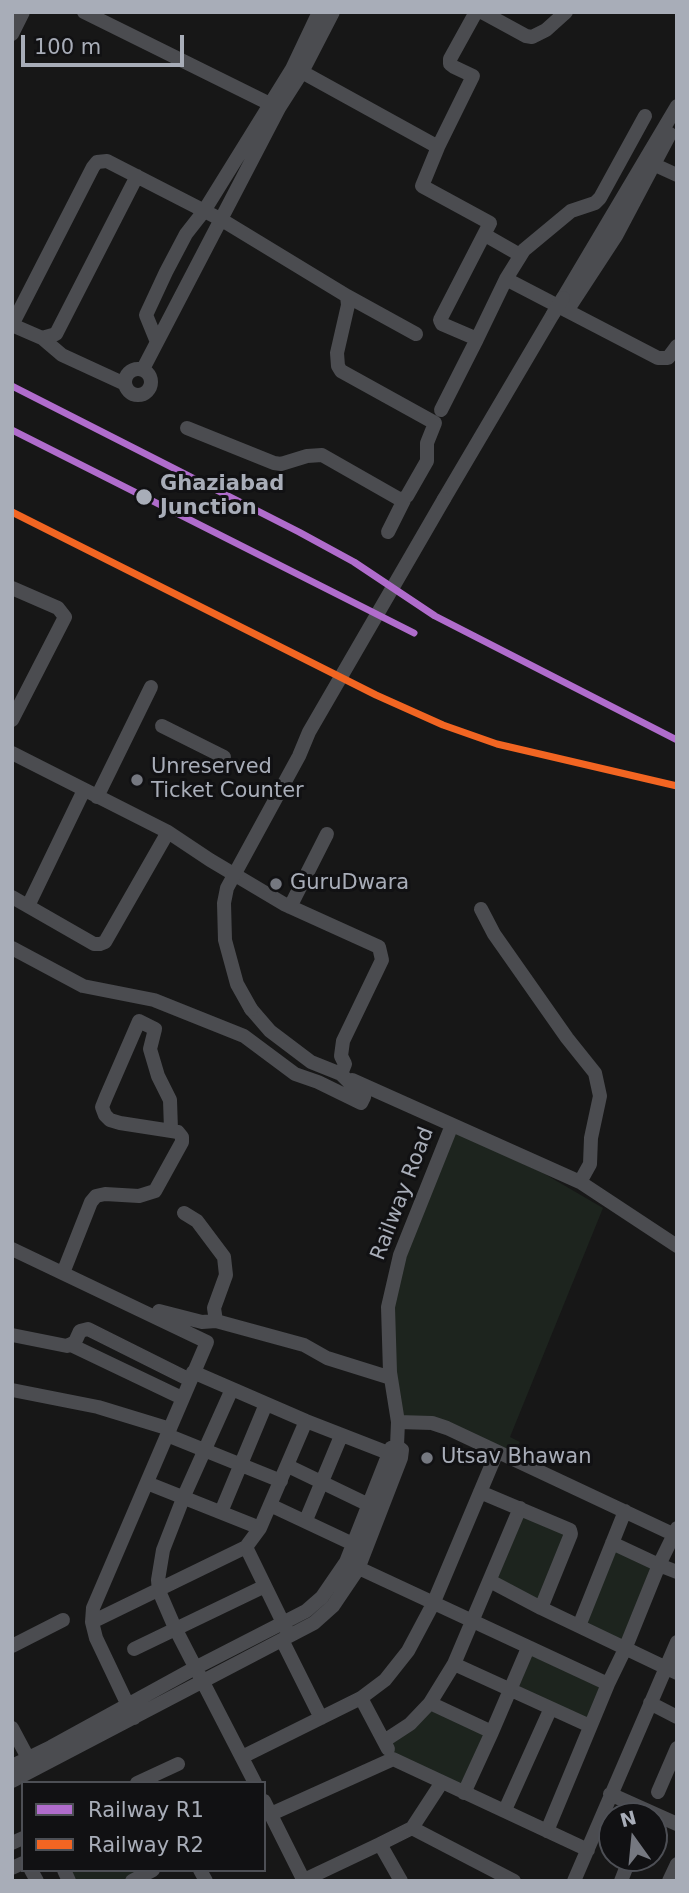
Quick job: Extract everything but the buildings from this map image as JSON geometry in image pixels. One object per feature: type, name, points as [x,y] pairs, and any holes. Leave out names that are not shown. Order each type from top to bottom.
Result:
[{"type":"street","points":[[12,34],[23,12]]},
{"type":"street","points":[[84,12],[275,106]]},
{"type":"street","points":[[143,369],[222,220],[319,12]]},
{"type":"street","points":[[157,342],[146,315],[186,234],[275,106],[302,72],[333,12]]},
{"type":"street","points":[[476,12],[450,59],[450,64],[454,67],[473,76],[422,186],[490,223],[440,320],[442,324],[477,339]]},
{"type":"street","points":[[482,12],[532,37],[546,30],[566,12]]},
{"type":"street","points":[[302,72],[438,147]]},
{"type":"street","points":[[12,948],[83,986],[154,1000],[244,1036],[295,1074],[361,1103],[364,1097],[336,1073],[311,1062],[270,1031],[251,1009],[237,984],[225,940],[223,912],[227,888],[323,708],[677,106]]},
{"type":"street","points":[[441,410],[520,255],[564,216],[600,198],[645,116]]},
{"type":"street","points":[[567,311],[616,236],[677,122]]},
{"type":"street","points":[[125,384],[125,377],[132,369],[143,369],[152,379],[146,398],[132,394],[125,384],[62,355],[42,338],[12,325],[97,162],[107,161],[222,220],[347,296],[416,334]]},
{"type":"street","points":[[655,164],[677,175]]},
{"type":"street","points":[[42,338],[55,334],[59,329],[137,176]]},
{"type":"street","points":[[485,235],[520,255]]},
{"type":"street","points":[[506,279],[677,368]]},
{"type":"street","points":[[347,296],[348,305],[337,353],[341,371],[435,423],[427,443],[427,461],[388,532]]},
{"type":"street","points":[[659,358],[668,358],[677,346]]},
{"type":"street","points":[[187,428],[274,463],[281,464],[307,456],[322,455],[398,500],[404,499]]},
{"type":"street","points":[[12,588],[58,608],[65,617],[12,720]]},
{"type":"street","points":[[28,906],[151,687]]},
{"type":"street","points":[[159,728],[218,758]]},
{"type":"street","points":[[12,753],[168,832],[290,907],[373,944],[382,952],[382,960],[343,1041],[341,1056],[345,1063],[336,1073]]},
{"type":"street","points":[[12,897],[94,944],[106,942],[168,832]]},
{"type":"street","points":[[290,907],[327,834]]},
{"type":"street","points":[[481,909],[494,934],[595,1073],[600,1096],[591,1138],[590,1164],[580,1182]]},
{"type":"street","points":[[63,1273],[91,1202],[96,1196],[139,1196],[155,1191],[182,1142],[178,1132],[110,1119],[102,1107],[139,1021],[155,1029],[150,1049],[158,1076],[170,1100],[171,1130]]},
{"type":"street","name":"Railway Road","points":[[336,1073],[580,1182],[677,1246]]},
{"type":"street","name":"Railway Road","points":[[397,1452],[398,1422],[391,1378],[388,1307],[400,1255],[452,1125]]},
{"type":"street","points":[[184,1213],[197,1221],[224,1256],[226,1275],[214,1308],[216,1321]]},
{"type":"street","points":[[12,1249],[206,1342],[93,1608],[92,1622],[96,1637],[131,1712]]},
{"type":"street","points":[[82,1282],[186,1320],[216,1321],[304,1345],[327,1358],[391,1378]]},
{"type":"street","points":[[71,1345],[80,1331],[88,1329],[192,1376],[232,1389],[341,1436],[397,1452]]},
{"type":"street","points":[[12,1335],[71,1345],[182,1398]]},
{"type":"street","points":[[232,1389],[184,1496],[159,1566],[159,1591],[175,1628],[254,1781]]},
{"type":"street","points":[[12,1390],[133,1416],[205,1451],[281,1481]]},
{"type":"street","points":[[221,1511],[266,1404]]},
{"type":"street","points":[[92,1622],[246,1547],[260,1528],[306,1422]]},
{"type":"street","points":[[398,1422],[432,1423],[447,1428],[676,1533],[659,1564],[547,1831]]},
{"type":"street","points":[[306,1520],[341,1436]]},
{"type":"street","points":[[352,1566],[354,1544],[369,1505],[397,1452]]},
{"type":"street","points":[[12,1781],[198,1674],[285,1633],[314,1623],[333,1606],[352,1566],[397,1452]]},
{"type":"street","points":[[242,1757],[361,1698],[385,1680],[408,1651],[433,1604],[496,1452]]},
{"type":"street","points":[[288,1466],[369,1505]]},
{"type":"street","points":[[147,1483],[260,1528]]},
{"type":"street","points":[[480,1492],[570,1530],[571,1534],[541,1608]]},
{"type":"street","points":[[270,1505],[354,1544]]},
{"type":"street","points":[[384,1741],[410,1724],[430,1703],[454,1664],[520,1508]]},
{"type":"street","points":[[579,1626],[625,1511]]},
{"type":"street","points":[[612,1544],[677,1572]]},
{"type":"street","points":[[246,1547],[321,1718]]},
{"type":"street","points":[[352,1566],[608,1684]]},
{"type":"street","points":[[490,1581],[671,1671]]},
{"type":"street","points":[[134,1649],[265,1586]]},
{"type":"street","points":[[12,1646],[62,1620]]},
{"type":"street","points":[[574,1881],[650,1703],[671,1671],[677,1642]]},
{"type":"street","points":[[464,1793],[528,1648]]},
{"type":"street","points":[[454,1664],[590,1726]]},
{"type":"street","points":[[361,1698],[394,1759],[588,1850]]},
{"type":"street","points":[[430,1703],[492,1732]]},
{"type":"street","points":[[650,1703],[677,1717]]},
{"type":"street","points":[[505,1810],[550,1710]]},
{"type":"street","points":[[12,1766],[131,1712]]},
{"type":"street","points":[[12,1728],[28,1758]]},
{"type":"street","points":[[658,1792],[677,1748]]},
{"type":"street","points":[[394,1759],[267,1808],[304,1880],[412,1828],[442,1782]]},
{"type":"street","points":[[141,1781],[178,1764]]},
{"type":"street","points":[[610,1794],[625,1802]]},
{"type":"street","points":[[412,1828],[502,1879]]},
{"type":"street","points":[[380,1844],[401,1881]]},
{"type":"street","points":[[668,1881],[677,1864]]},
{"type":"street","points":[[132,1881],[149,1872]]},
{"type":"shaded area","points":[[457,1133],[543,1173],[603,1208],[510,1437],[520,1442],[511,1457],[468,1435],[399,1420],[392,1304],[409,1248],[453,1135]]},
{"type":"shaded area","points":[[522,1514],[568,1533],[539,1603],[495,1579]]},
{"type":"shaded area","points":[[613,1547],[655,1568],[622,1642],[583,1624]]},
{"type":"shaded area","points":[[530,1655],[603,1686],[587,1721],[514,1690]]},
{"type":"shaded area","points":[[430,1706],[489,1734],[463,1789],[395,1756],[389,1745]]},
{"type":"shaded area","points":[[72,1872],[139,1872],[121,1881],[76,1881]]},
{"type":"rail line","name":"R1","points":[[12,386],[299,532],[354,562],[435,616],[677,740]]},
{"type":"rail line","name":"R1","points":[[12,430],[414,633]]},
{"type":"rail line","name":"R2","points":[[12,512],[376,695],[443,725],[497,744],[677,786]]},
{"type":"place","name":"Ghaziabad Junction","points":[[144,497]]},
{"type":"place","name":"Unreserved Ticket Counter","points":[[137,780]]},
{"type":"place","name":"GuruDwara","points":[[276,884]]},
{"type":"place","name":"Utsav Bhawan","points":[[427,1458]]}]
